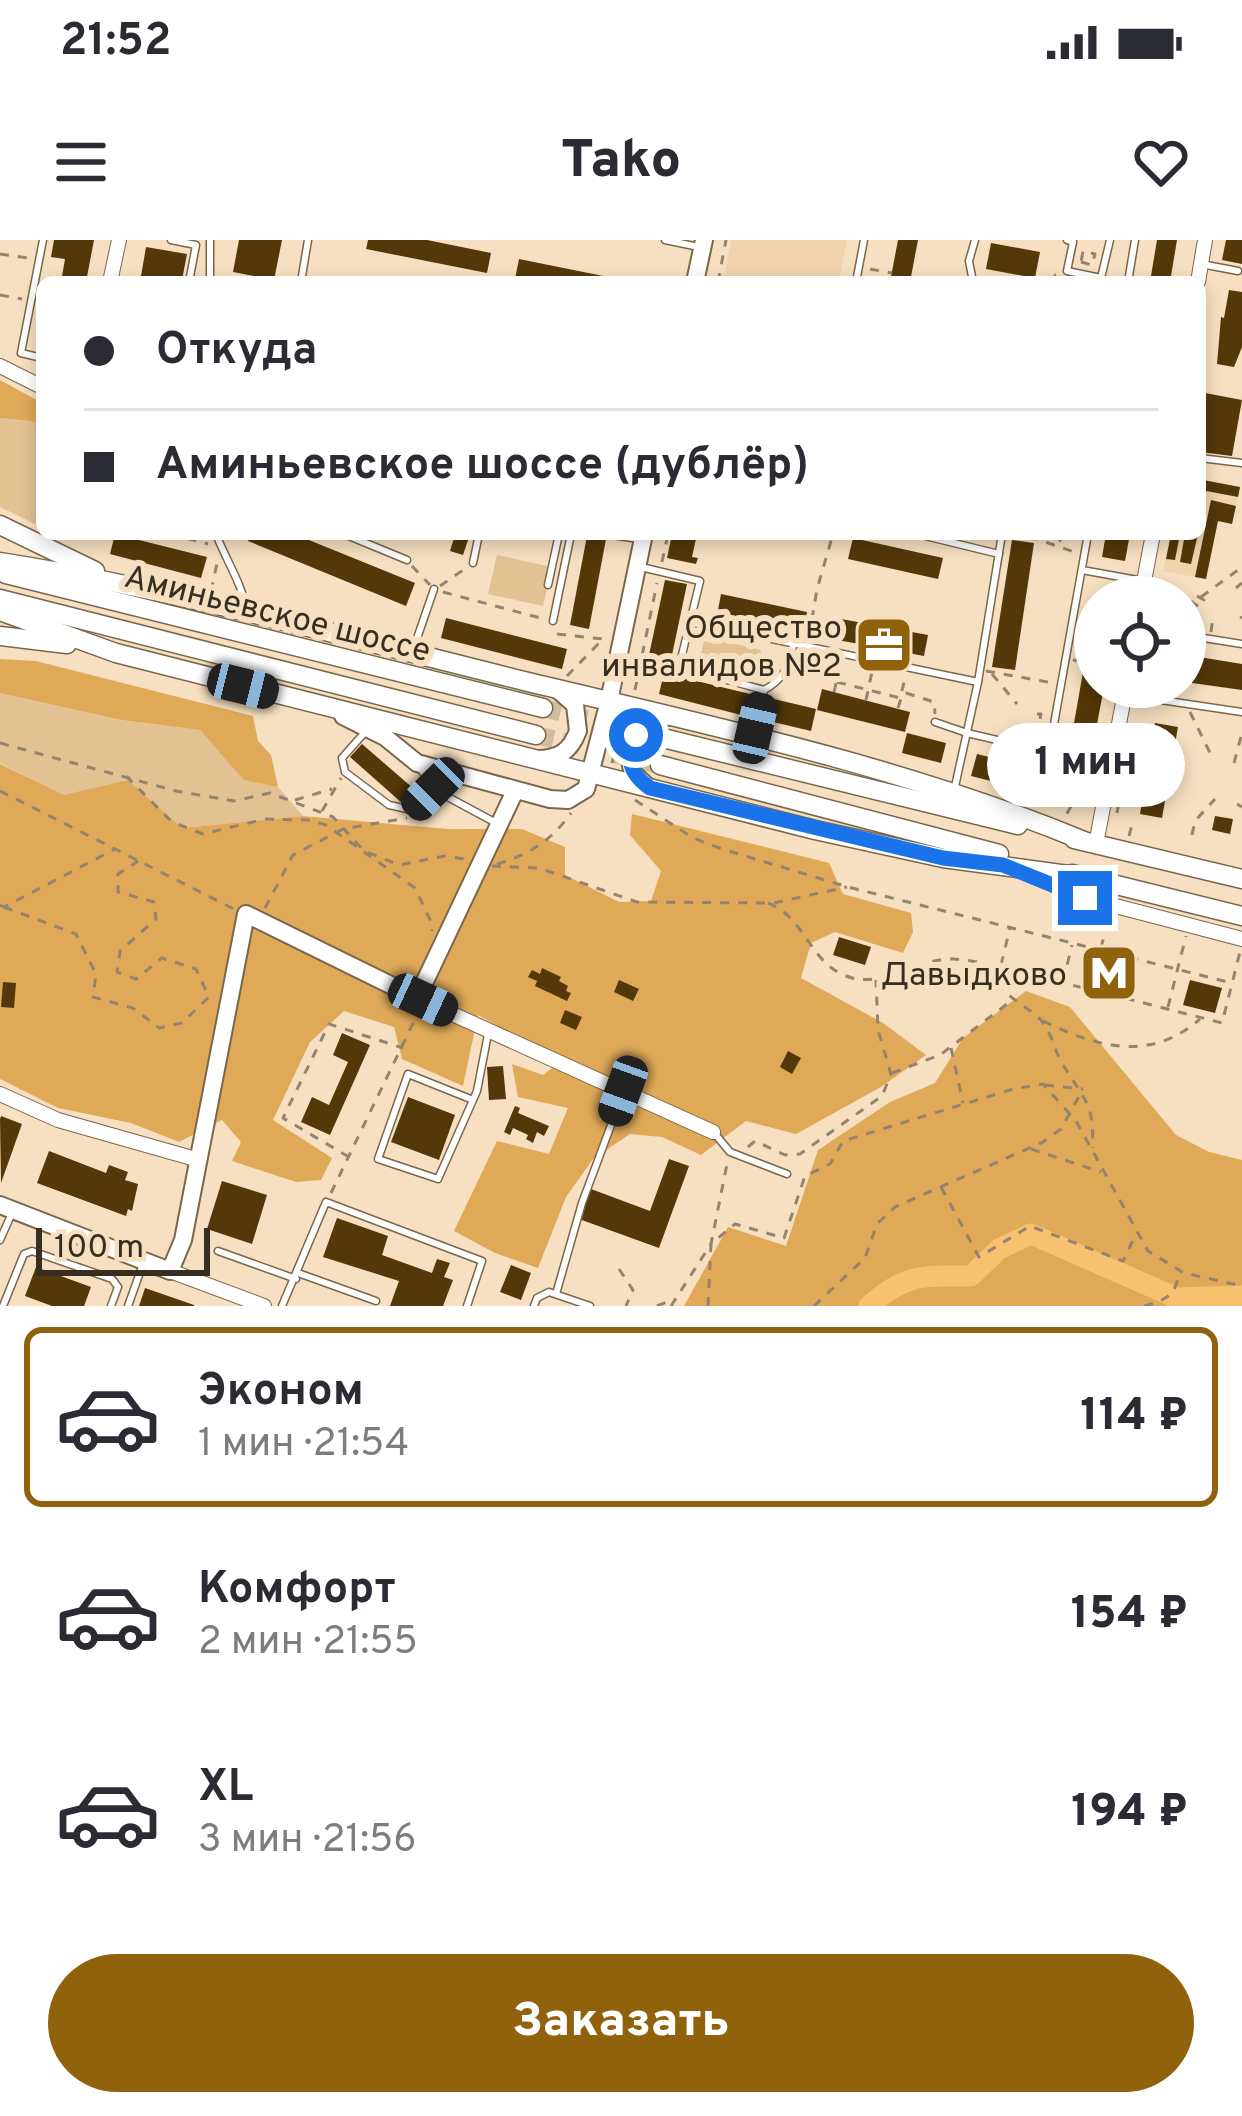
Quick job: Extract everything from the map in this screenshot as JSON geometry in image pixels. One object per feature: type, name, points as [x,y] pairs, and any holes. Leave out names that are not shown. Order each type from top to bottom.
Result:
[{"type":"main road","points":[[0,525],[115,580]]},
{"type":"main road","points":[[0,562],[115,580],[559,684],[954,791],[1090,843]]},
{"type":"main road","name":"Аминьевское шоссе","points":[[0,572],[543,708]]},
{"type":"main road","name":"Аминьевское шоссе","points":[[0,599],[536,734]]},
{"type":"main road","points":[[0,611],[116,653],[650,788],[926,854],[1083,877]]},
{"type":"main road","points":[[0,636],[116,653]]},
{"type":"main road","points":[[667,739],[1242,879]]},
{"type":"main road","points":[[660,765],[1242,916]]},
{"type":"street","points":[[111,276],[119,240]]},
{"type":"street","points":[[1199,276],[1205,240]]},
{"type":"street","points":[[696,276],[703,244]]},
{"type":"street","points":[[0,366],[36,384]]},
{"type":"street","points":[[316,704],[368,728],[417,763],[514,791],[568,800],[586,788],[591,773],[643,540]]},
{"type":"street","points":[[1145,576],[1152,540]]},
{"type":"street","points":[[536,759],[563,753],[578,731],[575,705],[559,684]]},
{"type":"street","points":[[1090,843],[1121,708]]},
{"type":"street","points":[[650,788],[633,773],[630,747],[645,725],[670,716]]},
{"type":"street","points":[[420,999],[486,864],[514,791]]},
{"type":"street","points":[[1003,865],[1085,898],[1242,939]]},
{"type":"street","points":[[170,1270],[183,1240],[252,917],[713,1132]]},
{"type":"street","points":[[0,1094],[58,1120],[199,1160]]},
{"type":"street","points":[[7,1208],[264,1306]]},
{"type":"lane","points":[[36,357],[21,353],[44,240]]},
{"type":"lane","points":[[171,240],[209,244],[210,276]]},
{"type":"lane","points":[[302,276],[308,240]]},
{"type":"lane","points":[[665,240],[703,244]]},
{"type":"lane","points":[[857,276],[864,240]]},
{"type":"lane","points":[[972,276],[969,261],[975,240]]},
{"type":"lane","points":[[1071,240],[1067,271],[1091,276]]},
{"type":"lane","points":[[1101,276],[1110,240]]},
{"type":"lane","points":[[1129,276],[1135,240]]},
{"type":"lane","points":[[190,276],[196,245]]},
{"type":"lane","points":[[1201,264],[1238,271]]},
{"type":"lane","points":[[1206,459],[1242,463]]},
{"type":"lane","points":[[218,540],[242,585],[247,613]]},
{"type":"lane","points":[[359,540],[407,560]]},
{"type":"lane","points":[[473,563],[478,540]]},
{"type":"lane","points":[[548,585],[558,540]]},
{"type":"lane","points":[[553,621],[570,540]]},
{"type":"lane","points":[[941,540],[998,554]]},
{"type":"lane","points":[[954,791],[978,682],[986,671],[1001,540]]},
{"type":"lane","points":[[935,722],[967,734],[1049,749],[1087,540]]},
{"type":"lane","points":[[638,566],[700,581],[680,667],[764,691],[776,684],[790,662],[793,645]]},
{"type":"lane","points":[[1082,570],[1101,576]]},
{"type":"lane","points":[[412,653],[434,590]]},
{"type":"lane","points":[[690,622],[978,682]]},
{"type":"lane","points":[[1206,638],[1242,644]]},
{"type":"lane","points":[[753,738],[764,691]]},
{"type":"lane","points":[[1206,707],[1242,712]]},
{"type":"lane","points":[[368,728],[342,758],[345,772],[389,805],[412,810],[433,789]]},
{"type":"lane","points":[[417,763],[433,789],[500,825]]},
{"type":"lane","points":[[473,1100],[408,1074],[378,1159],[438,1179],[473,1100],[488,1030]]},
{"type":"lane","points":[[556,1294],[623,1091]]},
{"type":"lane","points":[[713,1132],[733,1154],[787,1174]]},
{"type":"lane","points":[[282,1306],[326,1202],[482,1261],[467,1306]]},
{"type":"lane","points":[[0,1240],[7,1208]]},
{"type":"lane","points":[[4,1302],[24,1254],[32,1250],[112,1279],[118,1287],[133,1292]]},
{"type":"lane","points":[[218,1251],[376,1301]]},
{"type":"lane","points":[[128,1306],[145,1259]]},
{"type":"lane","points":[[0,1284],[4,1302]]},
{"type":"lane","points":[[112,1306],[118,1287]]},
{"type":"lane","points":[[534,1306],[537,1298],[549,1292],[590,1306]]},
{"type":"path","points":[[719,276],[726,240]]},
{"type":"path","points":[[0,254],[39,260]]},
{"type":"path","points":[[870,269],[892,273]]},
{"type":"path","points":[[0,295],[31,301]]},
{"type":"path","points":[[192,540],[221,548],[209,596]]},
{"type":"path","points":[[635,699],[634,685],[667,540]]},
{"type":"path","points":[[807,648],[831,540]]},
{"type":"path","points":[[1039,540],[1076,553]]},
{"type":"path","points":[[1060,540],[1066,550]]},
{"type":"path","points":[[407,560],[434,590],[553,621],[557,634],[603,639],[559,684]]},
{"type":"path","points":[[434,590],[473,563]]},
{"type":"path","points":[[1206,596],[1242,567]]},
{"type":"path","points":[[1236,588],[1242,583]]},
{"type":"path","points":[[1206,601],[1215,604]]},
{"type":"path","points":[[1210,639],[1213,616]]},
{"type":"path","points":[[1066,659],[1074,660]]},
{"type":"path","points":[[866,700],[874,661]]},
{"type":"path","points":[[835,692],[839,670]]},
{"type":"path","points":[[986,671],[1045,684]]},
{"type":"path","points":[[986,671],[1017,704]]},
{"type":"path","points":[[837,682],[900,698],[904,685]]},
{"type":"path","points":[[898,709],[903,693],[931,700],[935,722]]},
{"type":"path","points":[[1188,708],[1213,759]]},
{"type":"path","points":[[1037,714],[1041,714],[1034,737],[1072,773],[1089,776],[1066,815]]},
{"type":"path","points":[[1234,764],[1242,734]]},
{"type":"path","points":[[0,742],[176,791],[234,801],[270,794],[293,801],[333,817],[364,851],[399,865],[446,856],[539,868],[637,902],[768,903],[848,887]]},
{"type":"path","points":[[321,813],[345,772]]},
{"type":"path","points":[[125,775],[172,822],[203,834],[265,819],[308,820],[337,832],[415,888],[432,924],[430,945]]},
{"type":"path","points":[[293,801],[332,788]]},
{"type":"path","points":[[0,791],[252,917],[293,855],[343,829],[406,819],[412,810]]},
{"type":"path","points":[[1061,793],[1078,798]]},
{"type":"path","points":[[630,797],[693,838],[848,887],[1232,983]]},
{"type":"path","points":[[1192,835],[1195,821],[1215,799]]},
{"type":"path","points":[[486,864],[528,854],[571,813]]},
{"type":"path","points":[[1129,836],[1133,821]]},
{"type":"path","points":[[2,906],[115,849]]},
{"type":"path","points":[[2,906],[76,934],[96,974],[92,998],[133,1008],[159,1028],[182,1024],[209,997],[196,969],[162,958],[136,979],[117,972],[120,951],[156,919],[154,902],[118,892],[118,874],[138,860]]},
{"type":"path","points":[[768,903],[794,919],[822,963],[849,978],[876,980],[951,959],[1222,1023],[1240,950]]},
{"type":"path","points":[[1101,950],[1109,917]]},
{"type":"path","points":[[1000,967],[1010,927]]},
{"type":"path","points":[[1167,1009],[1186,936]]},
{"type":"path","points":[[1063,983],[1073,943]]},
{"type":"path","points":[[1023,974],[1002,988],[1012,1000],[1084,1040],[1127,1049],[1183,1034],[1202,1018]]},
{"type":"path","points":[[707,1306],[711,1244],[733,1154],[755,1141],[785,1155],[800,1154],[882,1096],[891,1074],[878,1030],[876,980]]},
{"type":"path","points":[[1220,995],[1228,998]]},
{"type":"path","points":[[326,1202],[403,1048],[420,999]]},
{"type":"path","points":[[891,1074],[940,1055],[1012,1000]]},
{"type":"path","points":[[1217,1007],[1226,1009]]},
{"type":"path","points":[[1041,1020],[1091,1107],[1092,1150]]},
{"type":"path","points":[[349,1156],[283,1118],[329,1024],[403,1048]]},
{"type":"path","points":[[951,1046],[963,1104]]},
{"type":"path","points":[[671,1306],[711,1244],[734,1224],[784,1238],[805,1176],[830,1164],[843,1141],[1043,1084],[1083,1089]]},
{"type":"path","points":[[1043,1084],[1071,1114],[1148,1251],[1178,1270],[1242,1286]]},
{"type":"path","points":[[816,1305],[865,1258],[877,1223],[895,1207],[1061,1130],[1083,1089]]},
{"type":"path","points":[[1029,1148],[1106,1173]]},
{"type":"path","points":[[941,1187],[980,1257],[1030,1226],[1124,1261],[1138,1230]]},
{"type":"path","points":[[619,1269],[633,1290],[628,1306]]},
{"type":"path","points":[[1144,1306],[1166,1300],[1178,1284],[1178,1270]]},
{"type":"path","points":[[657,1306],[676,1299]]},
{"type":"shaded area","points":[[731,240],[847,240],[840,276],[724,276]]},
{"type":"shaded area","points":[[0,380],[36,400],[36,423],[0,418]]},
{"type":"shaded area","points":[[0,418],[31,421],[36,423],[36,525],[0,507]]},
{"type":"shaded area","points":[[1206,480],[1240,487],[1232,524],[1217,521],[1206,579],[1163,571],[1170,540],[1206,540]]},
{"type":"shaded area","points":[[497,555],[552,567],[543,606],[488,594]]},
{"type":"shaded area","points":[[712,638],[761,650],[755,676],[699,662],[704,641],[710,643]]},
{"type":"shaded area","points":[[0,659],[36,661],[253,716],[258,741],[271,755],[278,787],[244,780],[200,730],[121,720],[0,693]]},
{"type":"shaded area","points":[[0,693],[120,720],[200,730],[244,779],[278,787],[303,816],[182,828],[128,780],[64,796],[0,763]]},
{"type":"shaded area","points":[[0,764],[64,795],[128,780],[182,828],[303,816],[448,829],[522,829],[565,847],[565,875],[619,902],[651,901],[661,871],[630,835],[632,814],[829,863],[843,894],[911,913],[913,932],[903,953],[835,932],[811,943],[801,978],[883,1023],[926,1055],[881,1087],[796,1134],[746,1121],[701,1155],[662,1137],[630,1134],[593,1159],[566,1197],[538,1268],[495,1253],[454,1231],[497,1141],[549,1154],[568,1108],[518,1097],[512,1064],[543,1075],[562,1061],[478,1015],[463,1086],[402,1059],[394,1027],[344,1011],[310,1042],[273,1120],[332,1158],[321,1180],[296,1182],[232,1161],[241,1142],[222,1120],[179,1142],[131,1123],[58,1108],[0,1079]]},
{"type":"shaded area","points":[[1026,991],[1070,1007],[1176,1135],[1209,1152],[1242,1160],[1242,1306],[684,1306],[728,1227],[786,1246],[818,1150],[890,1102],[935,1083],[963,1038]]},
{"type":"building","points":[[54,240],[94,240],[87,276],[62,276],[65,259],[51,257]]},
{"type":"building","points":[[239,240],[282,240],[275,276],[233,272]]},
{"type":"building","points":[[368,240],[427,240],[491,253],[487,273],[366,249]]},
{"type":"building","points":[[898,240],[918,240],[911,276],[891,276]]},
{"type":"building","points":[[1157,240],[1177,240],[1171,276],[1151,276]]},
{"type":"building","points":[[1226,240],[1242,240],[1242,264],[1222,260]]},
{"type":"building","points":[[991,243],[1040,252],[1035,276],[986,269]]},
{"type":"building","points":[[146,247],[187,254],[183,276],[141,276]]},
{"type":"building","points":[[519,259],[603,276],[516,276]]},
{"type":"building","points":[[1229,290],[1242,292],[1242,347],[1234,367],[1217,364]]},
{"type":"building","points":[[1206,393],[1242,400],[1232,456],[1206,453]]},
{"type":"building","points":[[1206,481],[1240,487],[1238,497],[1206,491]]},
{"type":"building","points":[[1211,500],[1236,506],[1232,524],[1218,521],[1206,579],[1195,576]]},
{"type":"building","points":[[114,540],[139,540],[207,557],[201,578],[110,554]]},
{"type":"building","points":[[309,540],[415,583],[406,606],[248,541]]},
{"type":"building","points":[[453,540],[468,540],[463,555],[450,551]]},
{"type":"building","points":[[586,540],[606,540],[589,629],[570,625]]},
{"type":"building","points":[[671,540],[696,540],[692,557],[698,558],[696,564],[667,558]]},
{"type":"building","points":[[853,540],[943,558],[938,579],[848,559]]},
{"type":"building","points":[[1012,540],[1034,543],[1015,670],[992,667]]},
{"type":"building","points":[[1105,540],[1129,540],[1125,561],[1102,557]]},
{"type":"building","points":[[1170,540],[1179,540],[1175,560],[1166,559]]},
{"type":"building","points":[[1184,540],[1197,540],[1191,564],[1180,562]]},
{"type":"building","points":[[665,580],[687,584],[668,674],[750,694],[745,716],[659,694],[664,673],[646,669]]},
{"type":"building","points":[[721,594],[807,612],[803,633],[717,615]]},
{"type":"building","points":[[446,618],[567,649],[562,669],[441,638]]},
{"type":"building","points":[[836,618],[928,635],[924,656],[832,639]]},
{"type":"building","points":[[1206,658],[1242,664],[1242,690],[1206,685]]},
{"type":"building","points":[[822,689],[910,712],[905,732],[817,710]]},
{"type":"building","points":[[774,699],[816,709],[811,731],[769,721]]},
{"type":"building","points":[[1077,708],[1100,708],[1089,767],[1067,763]]},
{"type":"building","points":[[1155,723],[1178,727],[1162,818],[1140,814]]},
{"type":"building","points":[[907,733],[946,743],[941,763],[902,753]]},
{"type":"building","points":[[362,744],[414,789],[402,803],[350,757]]},
{"type":"building","points":[[977,754],[1065,776],[1059,798],[971,776]]},
{"type":"building","points":[[1215,816],[1233,819],[1230,834],[1212,830]]},
{"type":"building","points":[[839,937],[871,947],[865,965],[833,955]]},
{"type":"building","points":[[542,968],[568,986],[567,1001],[535,986],[537,981],[528,977],[532,970],[540,974]]},
{"type":"building","points":[[619,980],[639,989],[633,1001],[614,992]]},
{"type":"building","points":[[1190,980],[1222,988],[1215,1013],[1183,1005]]},
{"type":"building","points":[[3,982],[16,983],[14,1008],[1,1007]]},
{"type":"building","points":[[565,1010],[582,1017],[576,1030],[560,1023]]},
{"type":"building","points":[[342,1033],[370,1045],[330,1135],[301,1122],[312,1097],[329,1105],[348,1062],[333,1055]]},
{"type":"building","points":[[788,1051],[801,1058],[792,1074],[780,1067]]},
{"type":"building","points":[[503,1066],[506,1099],[489,1100],[487,1067]]},
{"type":"building","points":[[408,1097],[455,1115],[439,1160],[391,1142]]},
{"type":"building","points":[[515,1106],[520,1108],[518,1113],[549,1126],[544,1136],[537,1132],[533,1143],[513,1128],[510,1135],[504,1132]]},
{"type":"building","points":[[0,1119],[22,1124],[1,1183]]},
{"type":"building","points":[[49,1151],[106,1173],[109,1165],[128,1172],[125,1180],[138,1184],[132,1211],[128,1209],[126,1216],[37,1183]]},
{"type":"building","points":[[669,1159],[689,1166],[659,1248],[579,1219],[591,1189],[650,1211]]},
{"type":"building","points":[[222,1181],[267,1195],[252,1244],[207,1229]]},
{"type":"building","points":[[337,1218],[388,1236],[382,1255],[432,1273],[437,1259],[450,1263],[444,1277],[453,1280],[443,1306],[390,1306],[399,1281],[323,1257]]},
{"type":"building","points":[[511,1265],[531,1273],[521,1300],[500,1292]]},
{"type":"building","points":[[36,1267],[91,1287],[84,1306],[52,1306],[25,1296]]},
{"type":"building","points":[[145,1288],[194,1305],[194,1306],[139,1306]]},
{"type":"waterway","points":[[869,1306],[905,1282],[971,1276],[999,1249],[1031,1234],[1177,1298],[1242,1296]]},
{"type":"tunnel","points":[[543,708],[667,739]]},
{"type":"tunnel","points":[[536,735],[660,765]]},
{"type":"place","name":"Общество инвалидов №2","points":[[884,645]]},
{"type":"place","name":"Давыдково","points":[[1109,973]]},
{"type":"route","points":[[636,735],[629,754],[631,767],[650,788],[943,858],[1003,865],[1085,898]]}]
